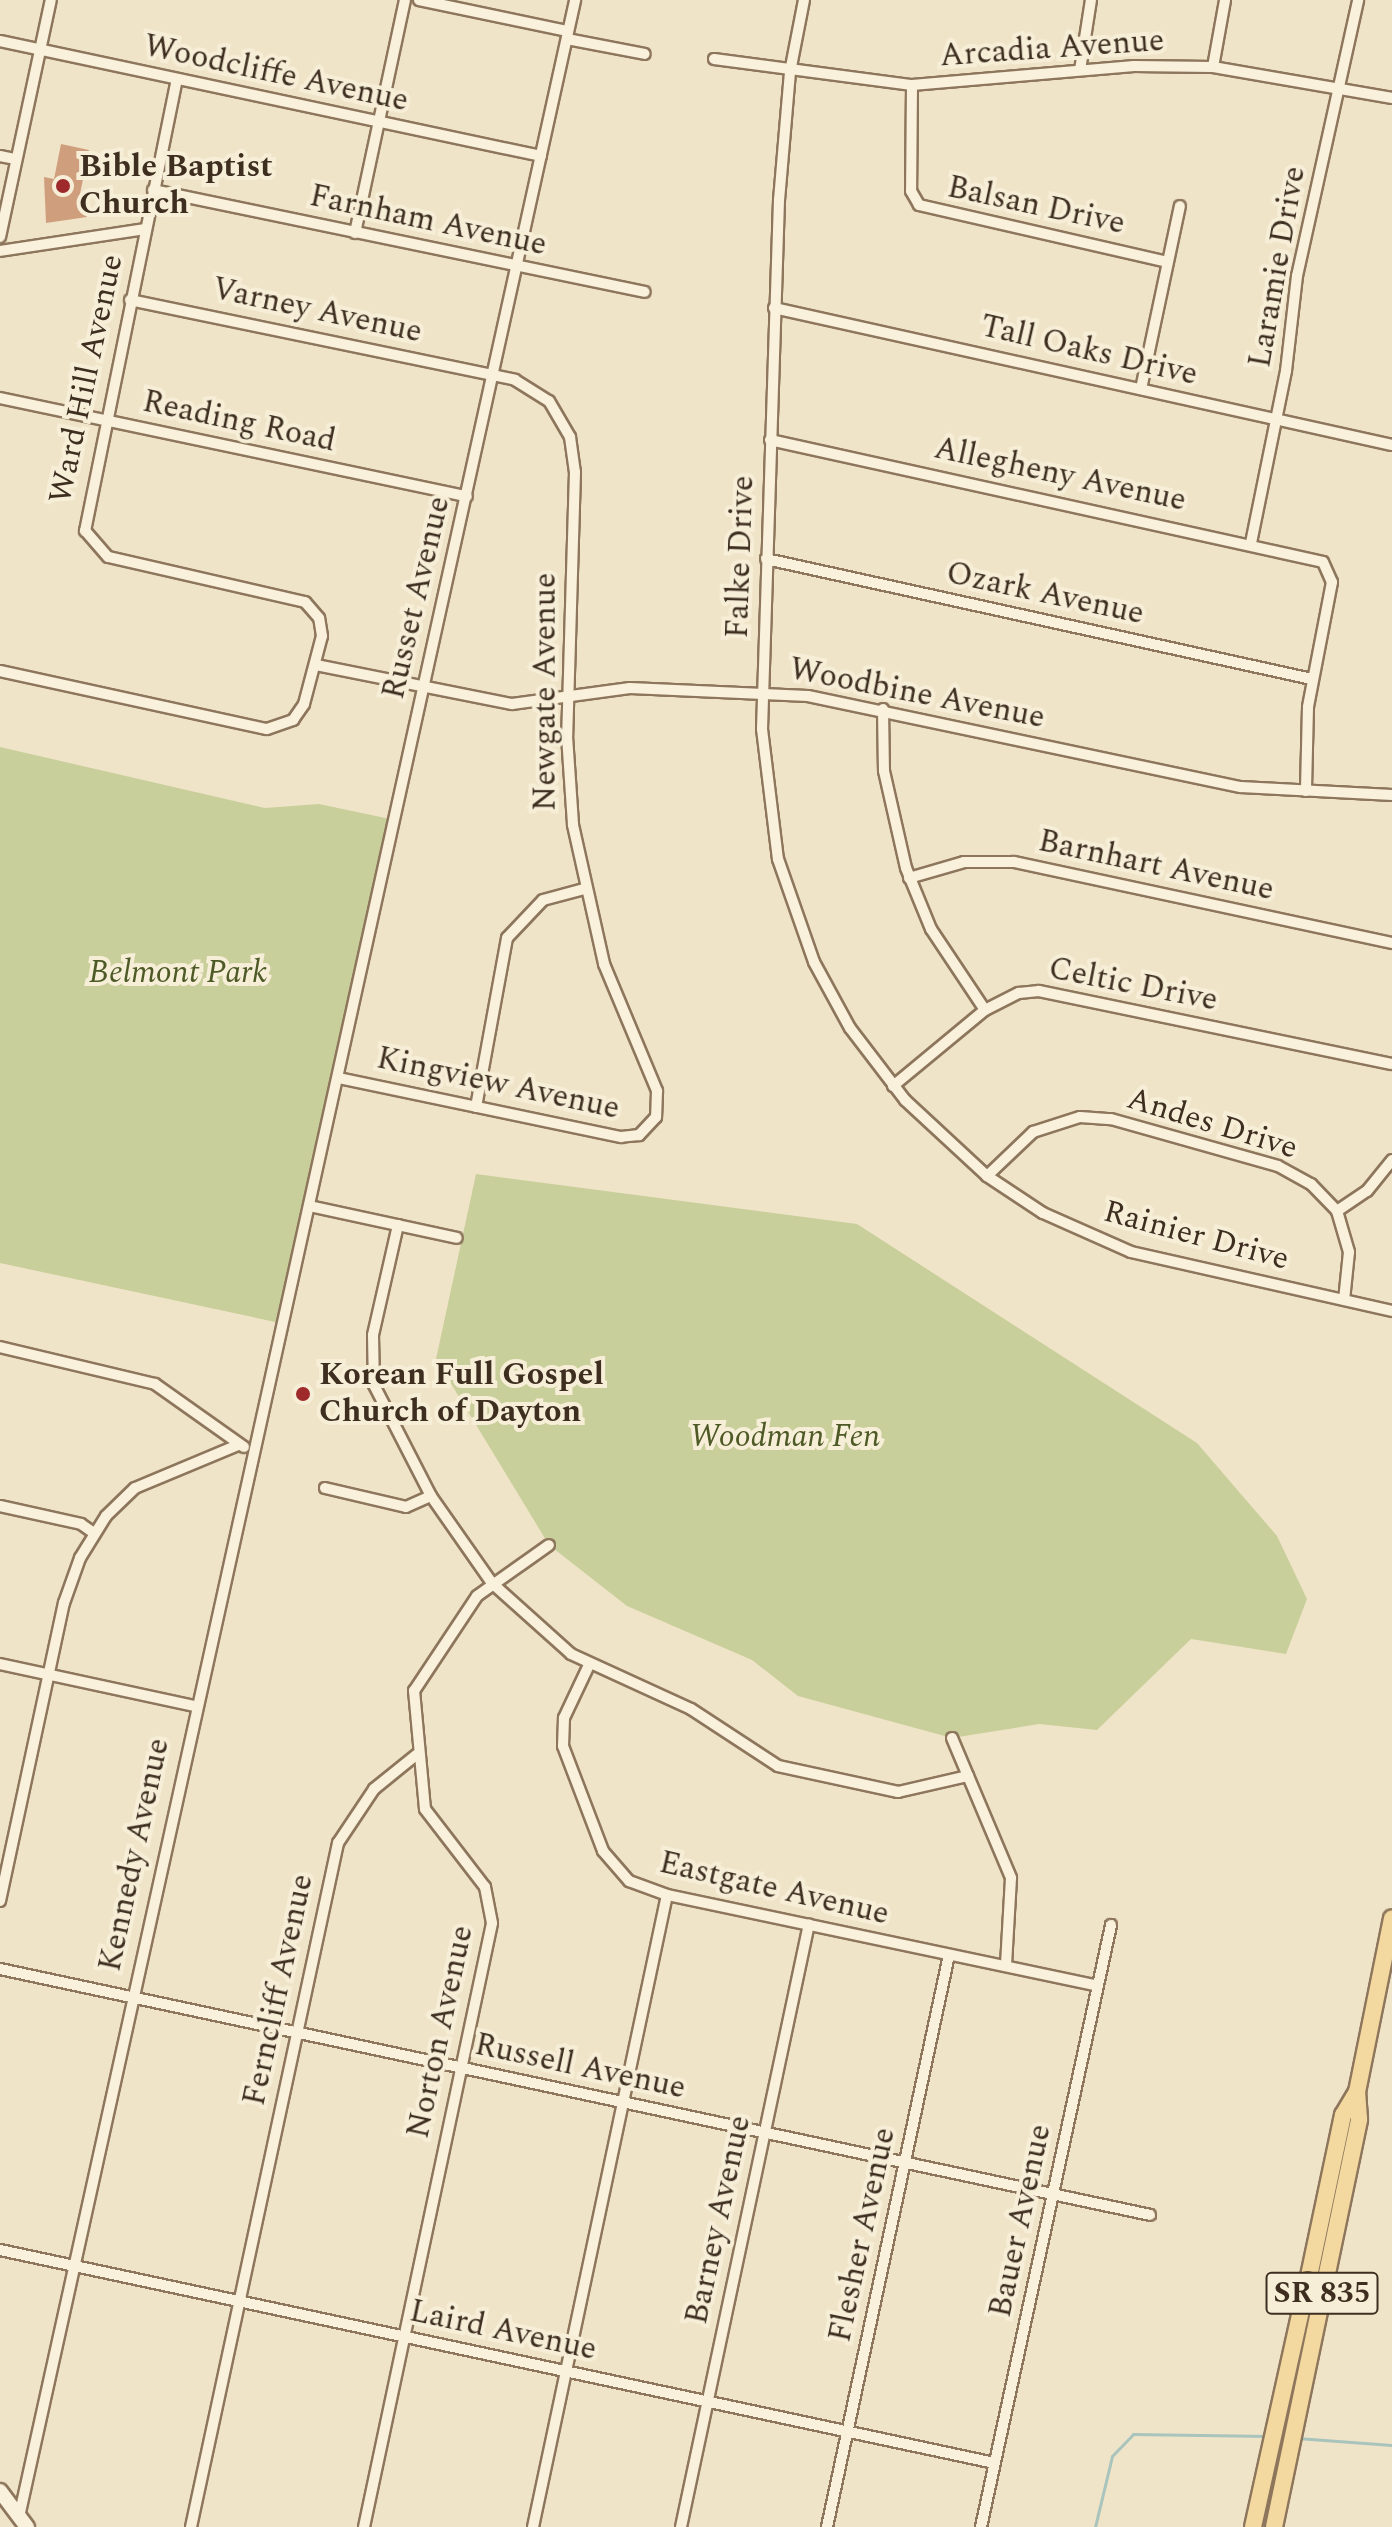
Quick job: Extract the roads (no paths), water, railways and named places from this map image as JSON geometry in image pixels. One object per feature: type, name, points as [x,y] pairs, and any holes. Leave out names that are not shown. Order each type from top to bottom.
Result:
[{"type":"main road","name":"SR 835","points":[[1253,2527],[1280,2440],[1308,2367],[1343,2153],[1343,2115],[1357,2092],[1392,1919]]},
{"type":"main road","name":"SR 835","points":[[1274,2527],[1280,2440],[1306,2289],[1343,2153]]},
{"type":"street","points":[[0,237],[51,0]]},
{"type":"street","points":[[355,233],[405,0]]},
{"type":"street","points":[[419,0],[645,54]]},
{"type":"street","name":"Russet Avenue","points":[[309,1206],[575,0]]},
{"type":"street","name":"Falke Drive","points":[[804,0],[790,72],[774,308],[763,693],[765,785],[788,894],[829,993],[893,1086]]},
{"type":"street","points":[[1080,70],[1091,0]]},
{"type":"street","points":[[1213,67],[1225,0]]},
{"type":"street","name":"Laramie Drive","points":[[1251,543],[1277,420],[1297,276],[1358,0]]},
{"type":"street","name":"Woodcliffe Avenue","points":[[0,41],[541,156]]},
{"type":"street","name":"Arcadia Avenue","points":[[714,59],[790,72],[912,85],[1080,70],[1213,67],[1392,98]]},
{"type":"street","name":"Ward Hill Avenue","points":[[177,79],[84,521],[93,547],[108,557],[305,602],[322,627],[316,665]]},
{"type":"street","name":"Balsan Drive","points":[[912,85],[911,191],[919,205],[1167,262]]},
{"type":"street","points":[[0,156],[16,159]]},
{"type":"street","name":"Farnham Avenue","points":[[153,190],[645,292]]},
{"type":"street","points":[[1141,389],[1180,206]]},
{"type":"street","points":[[0,251],[145,229]]},
{"type":"street","name":"Varney Avenue","points":[[130,300],[493,375]]},
{"type":"street","name":"Tall Oaks Drive","points":[[774,308],[1392,445]]},
{"type":"street","name":"Newgate Avenue","points":[[493,375],[540,393],[570,437],[575,472],[567,696],[569,783],[584,889],[604,964],[657,1091],[658,1108],[646,1130]]},
{"type":"street","name":"Reading Road","points":[[0,398],[467,496]]},
{"type":"street","name":"Allegheny Avenue","points":[[770,440],[1314,558],[1331,574],[1312,679]]},
{"type":"street","name":"Ozark Avenue","points":[[766,559],[1312,679]]},
{"type":"street","points":[[0,671],[267,729],[285,726],[300,712],[316,665]]},
{"type":"street","name":"Woodbine Avenue","points":[[316,665],[512,704],[630,688],[763,693],[883,709],[1241,787],[1392,795]]},
{"type":"street","points":[[1306,791],[1312,679]]},
{"type":"street","points":[[883,709],[886,784],[909,878],[931,929],[985,1010]]},
{"type":"street","name":"Barnhart Avenue","points":[[909,878],[964,862],[1014,862],[1392,943]]},
{"type":"street","points":[[476,1107],[507,938],[543,900],[584,889]]},
{"type":"street","name":"Celtic Drive","points":[[893,1086],[985,1010],[1019,993],[1056,992],[1392,1064]]},
{"type":"street","name":"Kingview Avenue","points":[[338,1078],[621,1137],[646,1130]]},
{"type":"street","name":"Rainier Drive","points":[[893,1086],[987,1176],[1043,1213],[1131,1252],[1392,1311]]},
{"type":"street","name":"Andes Drive","points":[[987,1176],[1033,1132],[1096,1117],[1278,1166],[1311,1184],[1337,1211],[1349,1252],[1344,1300]]},
{"type":"street","points":[[1337,1211],[1367,1191],[1392,1160]]},
{"type":"street","points":[[309,1206],[457,1238]]},
{"type":"street","name":"Kennedy Avenue","points":[[23,2522],[72,2266],[130,1997],[309,1206]]},
{"type":"street","points":[[398,1225],[373,1335],[371,1369],[380,1402],[431,1496],[492,1583],[589,1665],[691,1709],[765,1760],[797,1772],[898,1792],[968,1776]]},
{"type":"street","points":[[0,1347],[155,1384],[189,1403],[238,1445],[252,1449]]},
{"type":"street","points":[[0,1901],[71,1579],[94,1533],[121,1500],[152,1478],[238,1445]]},
{"type":"street","points":[[325,1488],[406,1507],[431,1496]]},
{"type":"street","points":[[0,1506],[81,1524],[94,1533]]},
{"type":"street","points":[[416,1755],[412,1701],[418,1681],[466,1609],[492,1583],[549,1545]]},
{"type":"street","points":[[0,1664],[194,1706]]},
{"type":"street","name":"Eastgate Avenue","points":[[589,1665],[564,1718],[566,1760],[613,1866],[629,1881],[667,1895],[1095,1985]]},
{"type":"street","points":[[952,1738],[1011,1878],[1006,1966]]},
{"type":"street","name":"Ferncliff Avenue","points":[[191,2527],[338,1843],[365,1799],[416,1755]]},
{"type":"street","name":"Norton Avenue","points":[[364,2527],[492,1910],[485,1887],[429,1821],[416,1755]]},
{"type":"street","points":[[533,2527],[667,1895]]},
{"type":"street","name":"Barney Avenue","points":[[681,2527],[809,1924]]},
{"type":"street","name":"Bauer Avenue","points":[[981,2527],[1095,1985],[1111,1925]]},
{"type":"street","name":"Flesher Avenue","points":[[827,2527],[949,1955]]},
{"type":"street","name":"Russell Avenue","points":[[0,1969],[1150,2215]]},
{"type":"street","name":"Laird Avenue","points":[[0,2250],[994,2463]]},
{"type":"street","points":[[1276,2284],[1322,2292]]},
{"type":"street","points":[[0,2491],[5,2507],[23,2522]]},
{"type":"waterway","points":[[1095,2527],[1112,2456],[1133,2434],[1269,2436]]},
{"type":"waterway","points":[[1297,2438],[1392,2445]]},
{"type":"place","name":"Bible Baptist Church","points":[[63,186]]},
{"type":"place","name":"Korean Full Gospel Church of Dayton","points":[[303,1394]]},
{"type":"park label","name":"Belmont Park","points":[[178,973]]},
{"type":"park label","name":"Woodman Fen","points":[[785,1437]]}]
